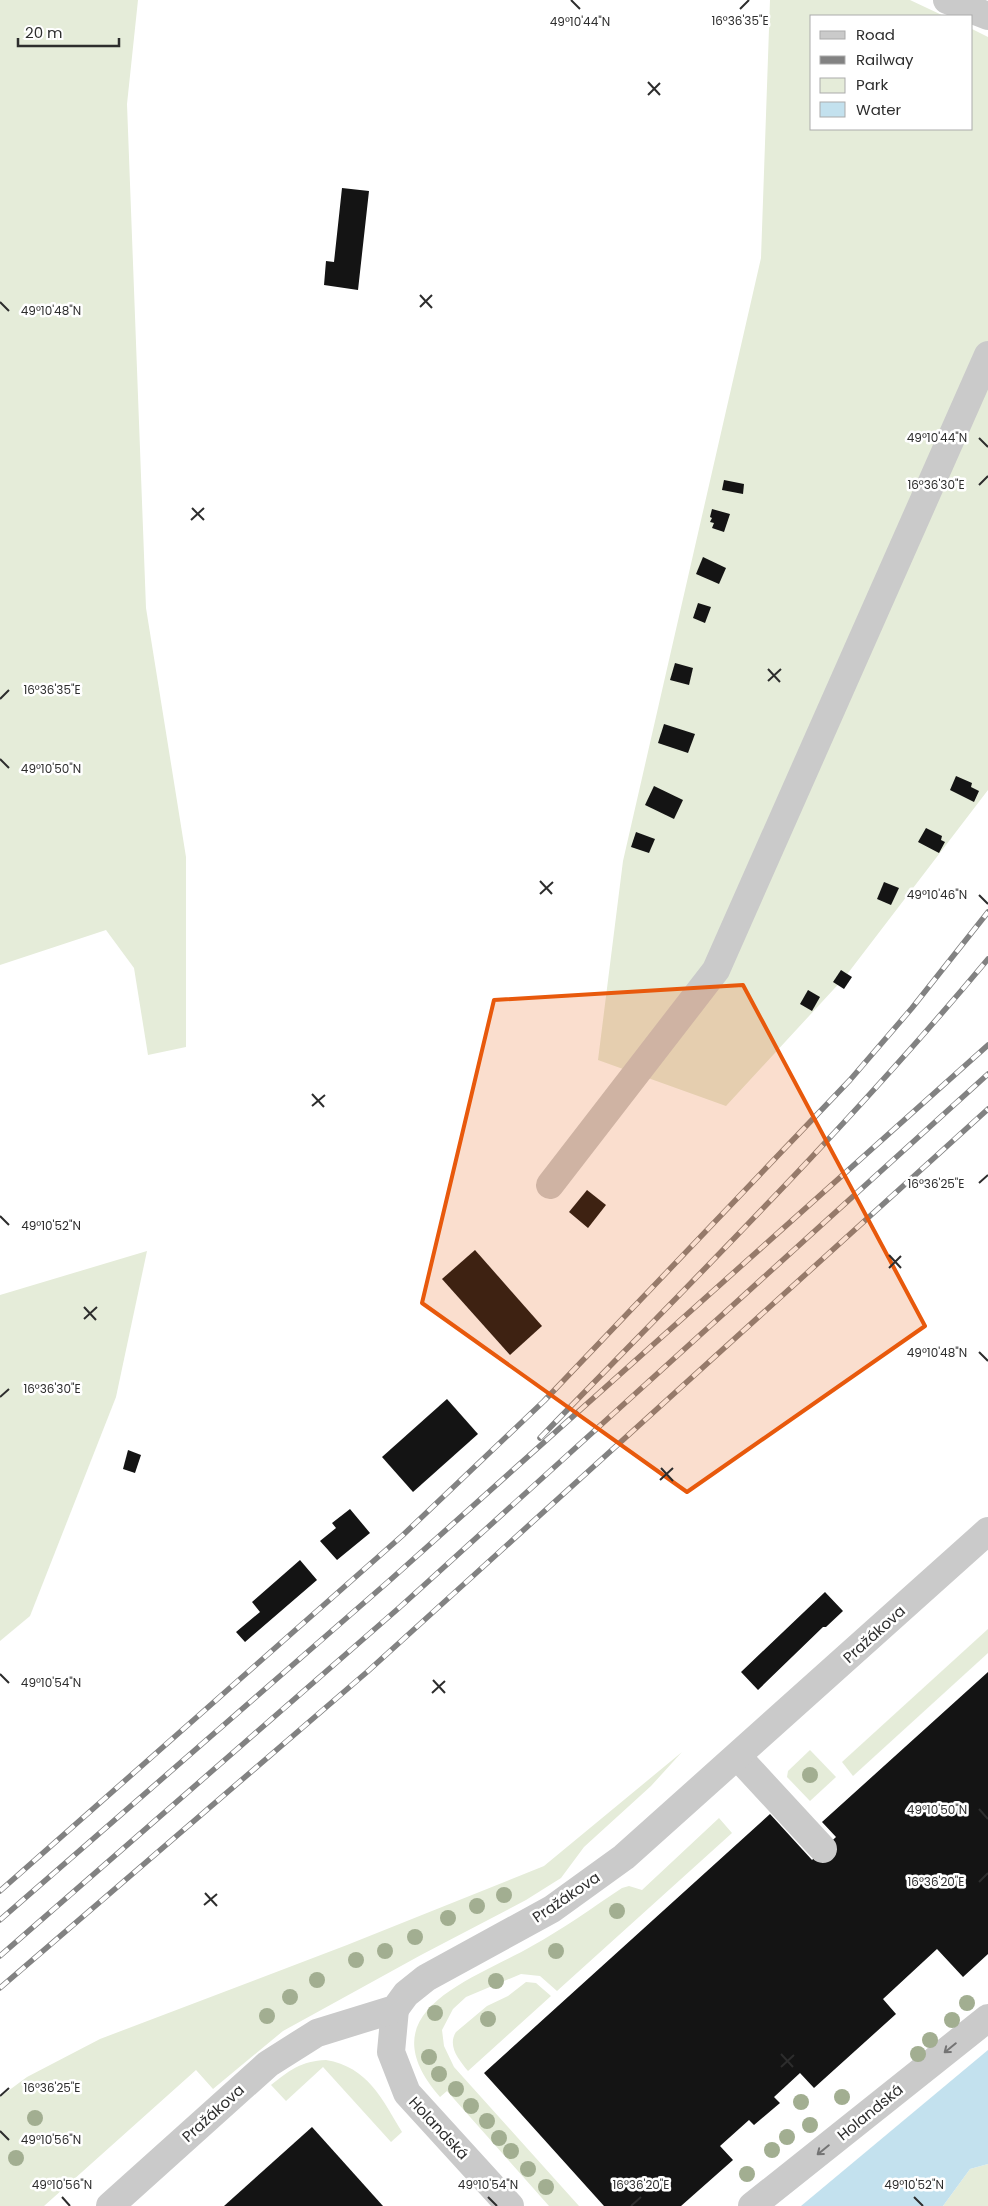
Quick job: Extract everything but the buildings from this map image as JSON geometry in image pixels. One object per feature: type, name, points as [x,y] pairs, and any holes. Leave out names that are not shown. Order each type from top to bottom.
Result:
[{"type":"street","points":[[947,0],[988,16]]},
{"type":"street","points":[[550,1185],[716,970],[988,355]]},
{"type":"street","name":"Pražákova","points":[[110,2206],[268,2064],[317,2033],[395,2009],[406,1994],[426,1978],[552,1909],[624,1858],[988,1531]]},
{"type":"street","points":[[738,1757],[823,1850]]},
{"type":"street","name":"Holandská","points":[[395,2009],[391,2052],[407,2093],[510,2206]]},
{"type":"street","name":"Holandská","points":[[752,2206],[988,2018]]},
{"type":"highlighted area","points":[[743,985],[925,1326],[687,1492],[422,1303],[494,1000]]},
{"type":"green space","points":[[0,0],[138,0],[127,104],[146,608],[186,857],[186,1047],[148,1055],[134,968],[106,930],[0,965]]},
{"type":"green space","points":[[770,0],[910,0],[942,15],[810,15],[810,130],[973,130],[973,30],[988,37],[988,790],[845,977],[726,1106],[598,1060],[623,861],[761,258]]},
{"type":"green space","points":[[147,1251],[116,1397],[30,1616],[0,1641],[0,1295]]},
{"type":"green space","points":[[988,1629],[988,1653],[853,1776],[842,1762]]},
{"type":"green space","points":[[810,1750],[836,1777],[810,1801],[787,1777],[788,1771]]},
{"type":"green space","points":[[682,1752],[651,1786],[584,1847],[561,1878],[526,1900],[283,2031],[213,2089],[196,2070],[44,2206],[0,2206],[0,2097],[27,2077],[100,2039],[347,1945],[544,1866]]},
{"type":"green space","points":[[719,1818],[732,1833],[557,1991],[540,1976],[521,1974],[466,1997],[453,2009],[442,2030],[444,2046],[454,2067],[579,2206],[549,2206],[447,2091],[440,2097],[420,2067],[414,2042],[420,2021],[435,2002],[456,1986],[544,1939],[622,1888],[629,1886],[642,1890]]},
{"type":"green space","points":[[526,1982],[536,1983],[551,1996],[468,2071],[453,2048],[456,2032],[487,2006],[508,1996]]},
{"type":"green space","points":[[326,2060],[341,2064],[363,2077],[388,2108],[402,2132],[391,2142],[323,2067],[286,2101],[271,2085],[296,2067],[310,2062]]},
{"type":"green space","points":[[988,2164],[988,2206],[943,2206],[970,2169]]},
{"type":"water","points":[[988,2034],[988,2164],[970,2169],[943,2206],[774,2206]]},
{"type":"pier","points":[[988,2034],[988,2050],[801,2206],[774,2206]]},
{"type":"railway","points":[[0,1891],[403,1535],[544,1401],[850,1080],[912,1008],[988,912]]},
{"type":"railway","points":[[540,1438],[825,1143],[988,959]]},
{"type":"railway","points":[[0,1920],[389,1581],[988,1045]]},
{"type":"railway","points":[[0,1956],[400,1607],[988,1074]]},
{"type":"railway","points":[[0,1988],[367,1672],[988,1109]]}]
